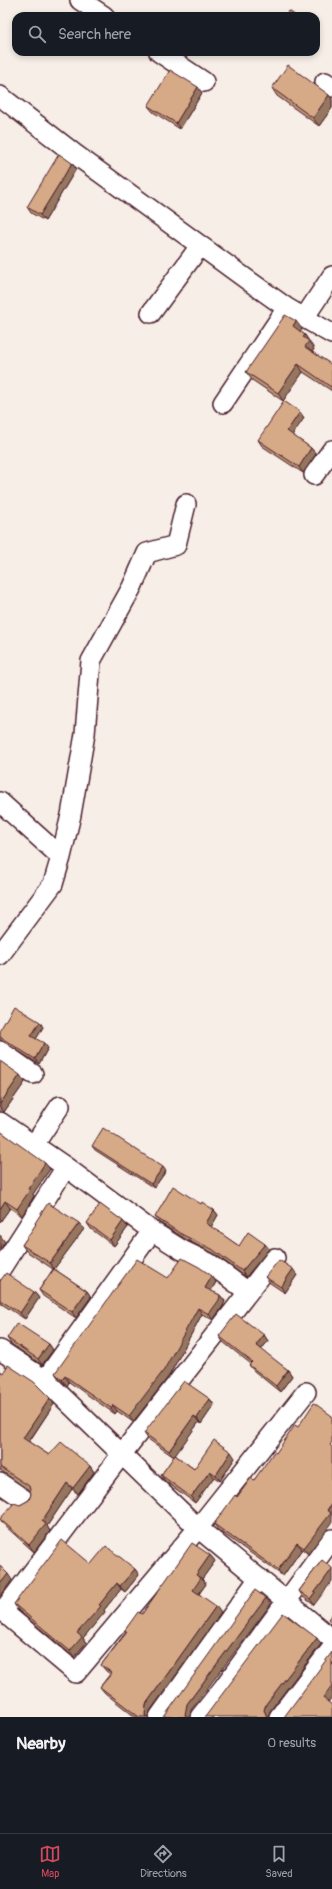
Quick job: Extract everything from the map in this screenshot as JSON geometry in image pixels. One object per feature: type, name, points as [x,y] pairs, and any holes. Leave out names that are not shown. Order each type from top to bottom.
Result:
[{"type":"street","points":[[80,0],[98,12]]},
{"type":"street","points":[[165,56],[204,82]]},
{"type":"street","points":[[0,96],[76,155],[200,246],[287,308],[332,334]]},
{"type":"street","points":[[151,313],[200,246]]},
{"type":"street","points":[[304,318],[332,276]]},
{"type":"street","points":[[223,403],[287,308]]},
{"type":"street","points":[[314,475],[332,450]]},
{"type":"street","points":[[0,955],[53,884],[62,857],[85,734],[91,661],[132,587],[147,553],[176,545],[186,504]]},
{"type":"street","points":[[0,802],[62,857]]},
{"type":"street","points":[[0,1051],[33,1074]]},
{"type":"street","points":[[34,1145],[60,1106]]},
{"type":"street","points":[[0,1122],[66,1167],[152,1231],[182,1250],[209,1263],[248,1292]]},
{"type":"street","points":[[0,1270],[66,1167]]},
{"type":"street","points":[[45,1380],[152,1231]]},
{"type":"street","points":[[275,1258],[2,1610],[76,1673],[198,1528],[306,1392]]},
{"type":"street","points":[[0,1350],[45,1380],[198,1528],[332,1639]]},
{"type":"street","points":[[0,1482],[25,1500]]},
{"type":"street","points":[[200,1717],[332,1539]]},
{"type":"street","points":[[159,1717],[259,1578]]},
{"type":"street","points":[[279,1717],[332,1648]]},
{"type":"building","points":[[288,65],[329,95],[313,118],[272,88]]},
{"type":"building","points":[[170,70],[198,87],[176,123],[148,106]]},
{"type":"building","points":[[59,154],[72,163],[40,215],[27,207]]},
{"type":"building","points":[[285,315],[296,321],[293,326],[305,335],[303,337],[309,341],[305,347],[332,365],[331,387],[298,364],[278,393],[246,372]]},
{"type":"building","points":[[284,401],[300,412],[287,431],[311,448],[299,467],[258,440]]},
{"type":"building","points":[[14,1006],[40,1022],[31,1036],[44,1043],[35,1059],[0,1037],[0,1030]]},
{"type":"building","points":[[0,1061],[20,1075],[0,1104]]},
{"type":"building","points":[[103,1128],[163,1167],[151,1184],[92,1146]]},
{"type":"building","points":[[0,1131],[45,1163],[28,1189],[30,1190],[17,1209],[5,1201],[0,1209]]},
{"type":"building","points":[[173,1186],[201,1204],[202,1202],[214,1210],[206,1223],[239,1246],[248,1232],[265,1244],[242,1271],[212,1249],[183,1235],[155,1217]]},
{"type":"building","points":[[48,1203],[79,1223],[50,1263],[22,1245]]},
{"type":"building","points":[[100,1204],[123,1221],[110,1240],[87,1223]]},
{"type":"building","points":[[182,1258],[212,1276],[205,1288],[220,1295],[219,1300],[209,1314],[198,1308],[164,1370],[129,1416],[113,1405],[111,1408],[65,1376],[62,1380],[55,1373],[137,1259],[168,1278]]},
{"type":"building","points":[[279,1260],[293,1269],[281,1287],[265,1277]]},
{"type":"building","points":[[54,1269],[87,1291],[72,1312],[39,1290]]},
{"type":"building","points":[[6,1273],[34,1292],[20,1313],[0,1300],[0,1281]]},
{"type":"building","points":[[236,1314],[264,1335],[256,1345],[288,1370],[276,1386],[249,1365],[252,1362],[219,1336]]},
{"type":"building","points":[[17,1323],[49,1344],[38,1359],[7,1338]]},
{"type":"building","points":[[8,1365],[34,1382],[50,1398],[23,1438],[49,1455],[61,1442],[90,1466],[73,1488],[67,1483],[42,1521],[46,1524],[29,1545],[0,1519],[14,1503],[20,1505],[29,1500],[31,1494],[29,1486],[0,1467],[0,1371],[3,1373]]},
{"type":"building","points":[[184,1381],[210,1399],[197,1418],[194,1416],[169,1451],[144,1433]]},
{"type":"building","points":[[314,1403],[332,1416],[332,1442],[330,1445],[332,1447],[332,1503],[327,1510],[331,1513],[304,1548],[297,1543],[278,1570],[214,1524],[235,1495],[237,1497],[251,1478],[254,1480],[274,1452],[276,1453],[295,1425],[298,1427]]},
{"type":"building","points":[[214,1440],[231,1452],[216,1475],[210,1471],[191,1497],[161,1475],[175,1455],[194,1469]]},
{"type":"building","points":[[62,1540],[91,1564],[106,1546],[135,1569],[120,1586],[117,1583],[99,1605],[101,1606],[77,1633],[82,1637],[70,1651],[14,1604]]},
{"type":"building","points":[[192,1543],[210,1555],[196,1575],[201,1578],[193,1590],[216,1606],[146,1704],[146,1717],[139,1717],[100,1687],[112,1673],[101,1665],[127,1632],[125,1630],[138,1612],[142,1614]]},
{"type":"building","points":[[322,1560],[332,1569],[310,1599],[299,1591]]},
{"type":"building","points":[[0,1566],[8,1574],[0,1584]]},
{"type":"building","points":[[255,1590],[266,1598],[187,1704],[185,1715],[187,1717],[164,1717]]},
{"type":"building","points":[[283,1613],[317,1638],[266,1704],[264,1710],[267,1717],[205,1717]]},
{"type":"building","points":[[332,1614],[332,1623],[328,1619]]},
{"type":"building","points":[[332,1652],[332,1685],[323,1698],[332,1705],[332,1717],[284,1717]]}]
